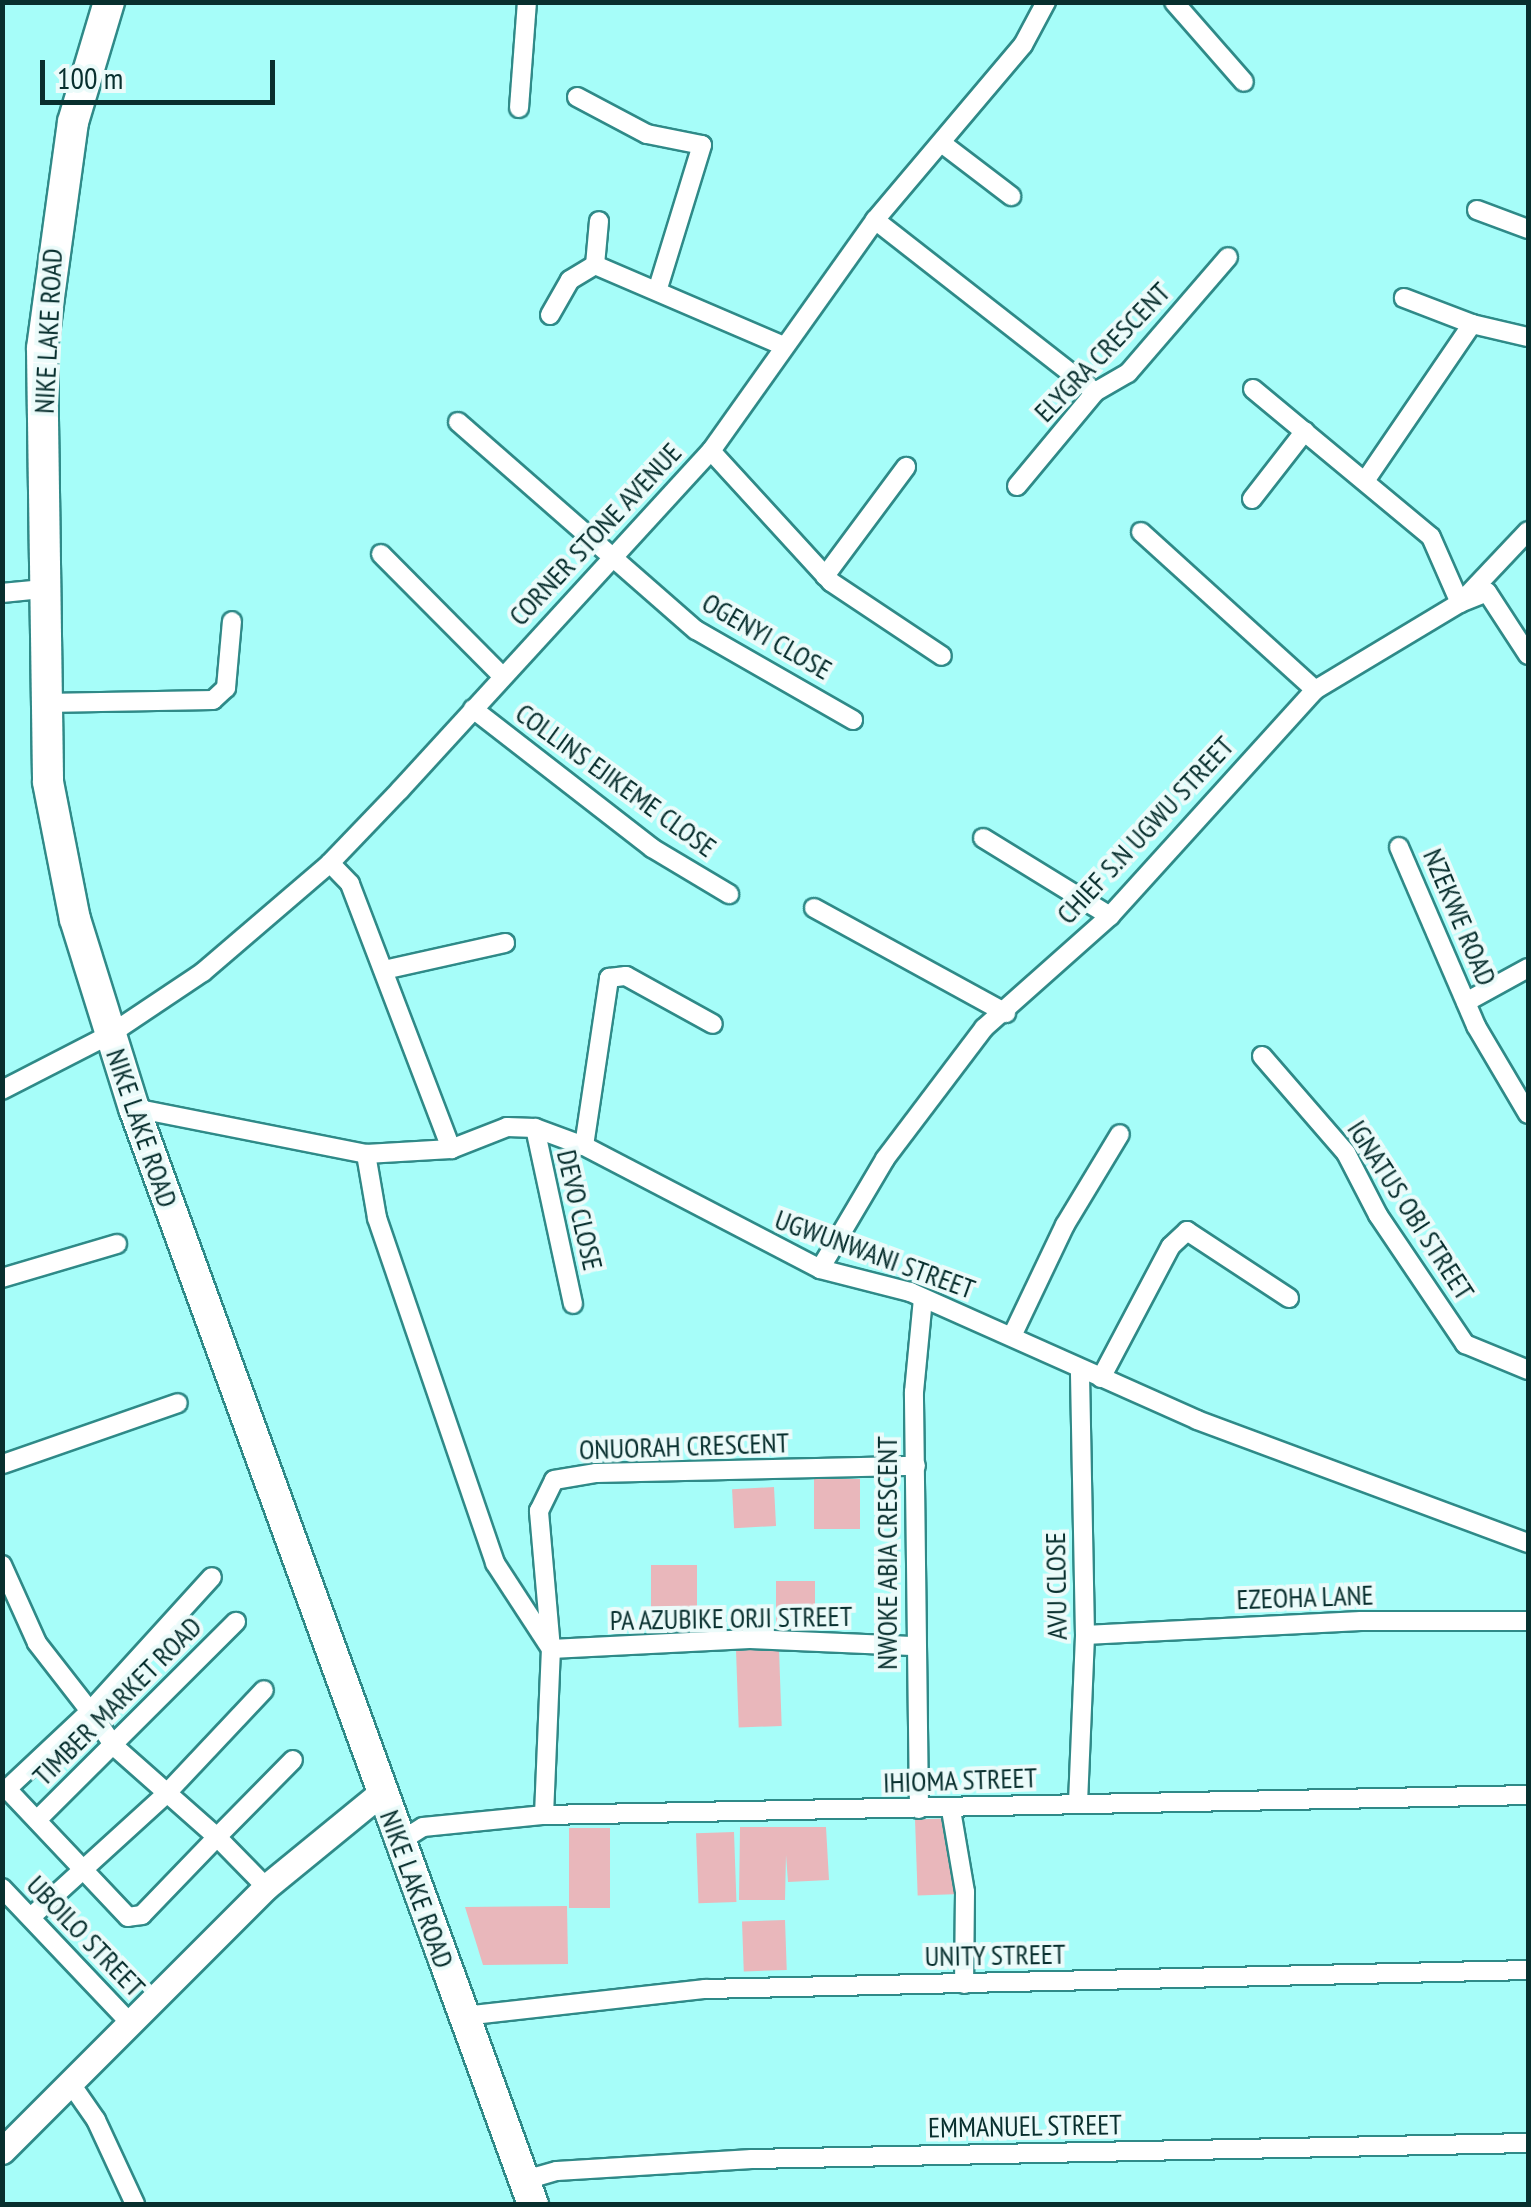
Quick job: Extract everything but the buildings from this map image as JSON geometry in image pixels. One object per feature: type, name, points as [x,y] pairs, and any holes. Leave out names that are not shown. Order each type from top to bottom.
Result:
[{"type":"main road","name":"NIKE LAKE ROAD","points":[[109,2],[73,122],[44,307],[43,589],[48,782],[71,900],[109,1035],[328,1626],[382,1792],[529,2192]]},
{"type":"main road","points":[[2,2151],[266,1888],[382,1792]]},
{"type":"street","points":[[518,108],[527,2]]},
{"type":"street","name":"CORNER STONE AVENUE","points":[[7,1087],[109,1035],[203,972],[330,863],[711,450],[875,220],[943,144],[1022,44],[1046,2]]},
{"type":"street","points":[[1174,2],[1244,82]]},
{"type":"street","points":[[577,97],[646,134],[702,144],[658,288]]},
{"type":"street","points":[[943,144],[1011,196]]},
{"type":"street","points":[[1477,210],[1528,229]]},
{"type":"street","points":[[875,220],[1095,392]]},
{"type":"street","points":[[595,265],[599,221]]},
{"type":"street","name":"ELYGRA CRESCENT","points":[[1017,486],[1095,392],[1128,373],[1228,257]]},
{"type":"street","points":[[595,265],[658,288],[784,346]]},
{"type":"street","points":[[550,315],[570,280],[595,265]]},
{"type":"street","points":[[1404,298],[1472,324],[1528,337]]},
{"type":"street","points":[[1365,481],[1472,324]]},
{"type":"street","points":[[1254,389],[1431,537],[1460,602],[1487,592],[1528,655]]},
{"type":"street","name":"OGENYI CLOSE","points":[[458,422],[696,630],[853,720]]},
{"type":"street","points":[[1252,499],[1305,431]]},
{"type":"street","points":[[711,450],[825,576],[942,656]]},
{"type":"street","points":[[825,576],[906,467]]},
{"type":"street","name":"CHIEF S.N UGWU STREET","points":[[820,1268],[885,1159],[963,1051],[1110,916],[1315,690],[1460,602],[1528,531]]},
{"type":"street","points":[[1141,532],[1315,690]]},
{"type":"street","points":[[381,554],[501,675]]},
{"type":"street","points":[[2,593],[43,589]]},
{"type":"street","points":[[46,703],[212,700],[226,688],[232,621]]},
{"type":"street","name":"COLLINS EJIKEME CLOSE","points":[[473,709],[652,848],[729,894]]},
{"type":"street","points":[[983,838],[1110,916]]},
{"type":"street","name":"NZEKWE ROAD","points":[[1400,847],[1466,1002],[1528,1114]]},
{"type":"street","points":[[330,863],[350,884],[359,922],[384,970],[451,1149]]},
{"type":"street","points":[[814,908],[1006,1012]]},
{"type":"street","points":[[384,970],[505,942]]},
{"type":"street","points":[[1466,1002],[1528,968]]},
{"type":"street","points":[[584,1146],[609,978],[626,976],[713,1024]]},
{"type":"street","name":"IGNATUS OBI STREET","points":[[1262,1056],[1346,1153],[1378,1216],[1465,1344],[1528,1370]]},
{"type":"street","name":"UGWUNWANI STREET","points":[[134,1108],[366,1154],[451,1149],[507,1127],[534,1128],[584,1146],[820,1268],[923,1298],[1268,1448],[1528,1542]]},
{"type":"street","name":"DEVO CLOSE","points":[[534,1128],[574,1304]]},
{"type":"street","points":[[1012,1336],[1065,1225],[1120,1134]]},
{"type":"street","points":[[366,1154],[377,1218],[433,1372],[495,1563],[550,1649]]},
{"type":"street","points":[[1101,1378],[1171,1246],[1186,1232],[1289,1298]]},
{"type":"street","points":[[2,1278],[117,1244]]},
{"type":"street","name":"NWOKE ABIA CRESCENT","points":[[918,1810],[912,1646],[914,1392],[923,1298]]},
{"type":"street","name":"AVU CLOSE","points":[[1078,1803],[1085,1635],[1080,1369]]},
{"type":"street","points":[[3,1463],[178,1403]]},
{"type":"street","name":"ONUORAH CRESCENT","points":[[544,1816],[550,1649],[540,1511],[554,1480],[596,1473],[916,1466]]},
{"type":"street","points":[[2,1565],[36,1643],[114,1746],[165,1795],[217,1836],[266,1888]]},
{"type":"street","points":[[212,1577],[90,1711],[8,1789],[128,1917],[142,1914],[293,1760]]},
{"type":"street","name":"EZEOHA LANE","points":[[1085,1635],[1361,1621],[1528,1621]]},
{"type":"street","name":"TIMBER MARKET ROAD","points":[[38,1820],[236,1622]]},
{"type":"street","name":"PA AZUBIKE ORJI STREET","points":[[550,1649],[750,1639],[912,1646]]},
{"type":"street","points":[[31,1918],[165,1795],[264,1690]]},
{"type":"street","name":"IHIOMA STREET","points":[[400,1842],[423,1827],[544,1816],[1528,1795]]},
{"type":"street","points":[[951,1810],[965,1892],[964,1984]]},
{"type":"street","name":"UBOILO STREET","points":[[2,1888],[130,2023]]},
{"type":"street","name":"UNITY STREET","points":[[464,2016],[706,1989],[1528,1970]]},
{"type":"street","points":[[71,2084],[96,2120],[135,2204]]},
{"type":"street","name":"EMMANUEL STREET","points":[[529,2192],[557,2171],[752,2159],[1528,2143]]},
{"type":"shaded area","points":[[814,1479],[860,1479],[860,1529],[814,1529]]},
{"type":"shaded area","points":[[774,1487],[776,1526],[734,1528],[732,1489]]},
{"type":"shaded area","points":[[651,1565],[697,1565],[697,1620],[651,1620]]},
{"type":"shaded area","points":[[776,1581],[815,1581],[815,1629],[776,1629]]},
{"type":"shaded area","points":[[779,1649],[782,1726],[739,1727],[736,1651]]},
{"type":"shaded area","points":[[958,1818],[961,1894],[918,1895],[915,1820]]},
{"type":"shaded area","points":[[740,1827],[826,1827],[829,1880],[788,1882],[786,1855],[785,1900],[739,1900]]},
{"type":"shaded area","points":[[569,1828],[610,1828],[610,1908],[569,1908]]},
{"type":"shaded area","points":[[734,1832],[736,1902],[698,1903],[696,1833]]},
{"type":"shaded area","points":[[567,1906],[568,1964],[483,1965],[465,1907]]},
{"type":"shaded area","points":[[785,1920],[787,1970],[744,1971],[742,1922]]}]
